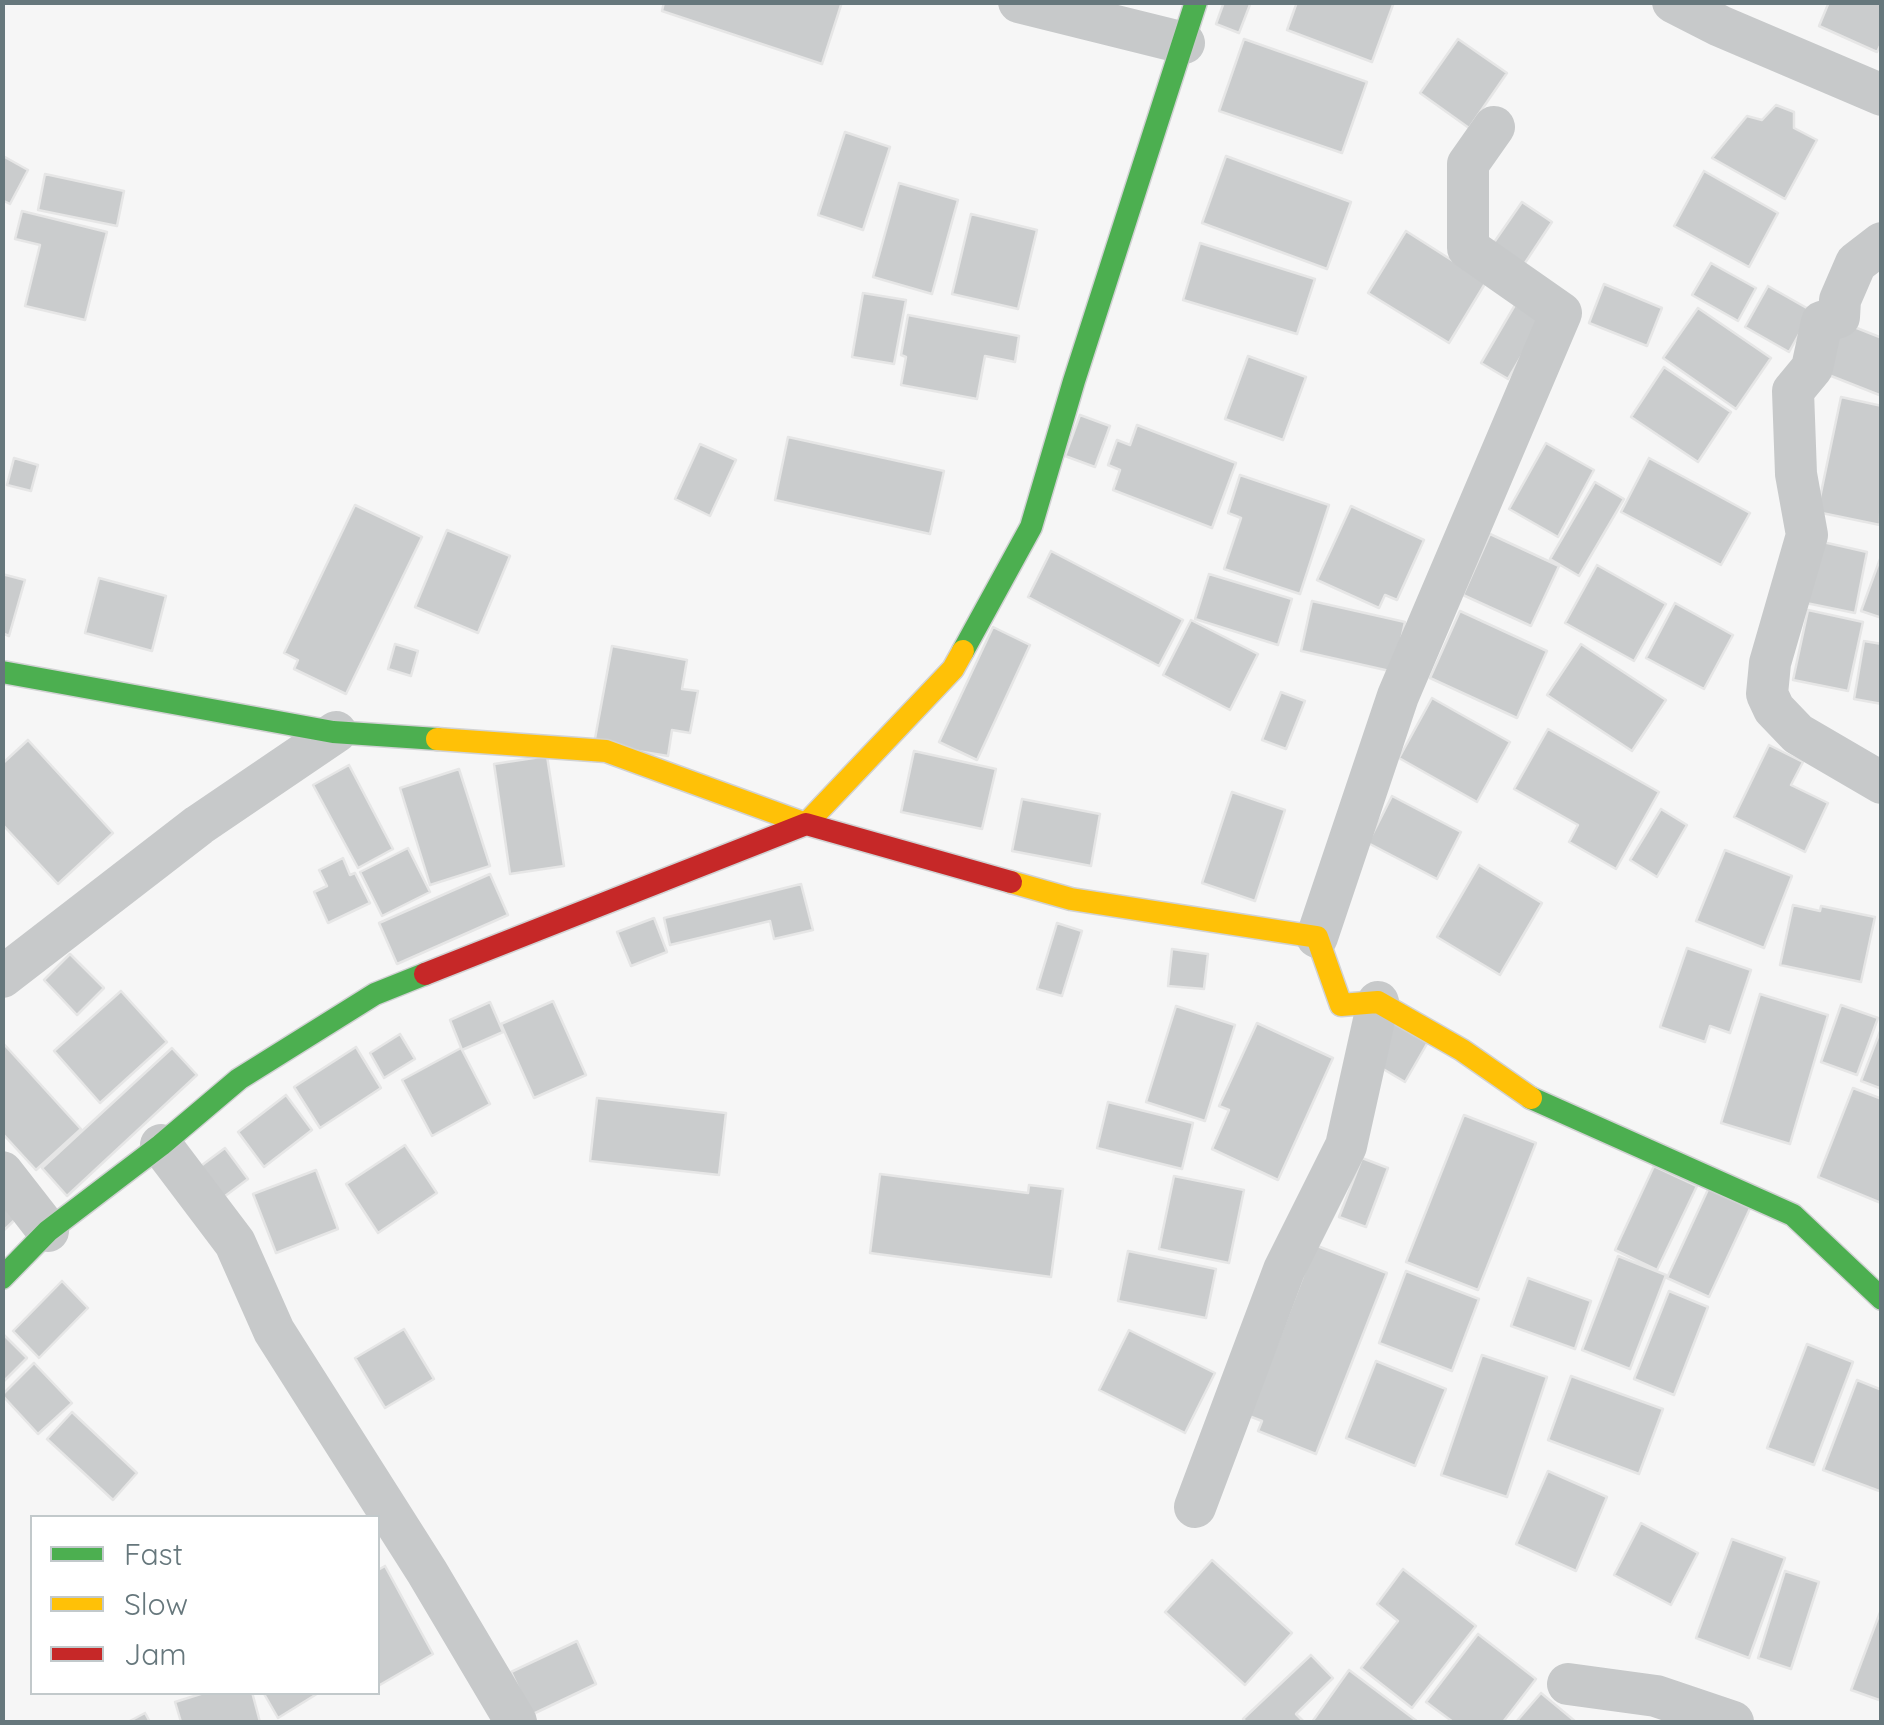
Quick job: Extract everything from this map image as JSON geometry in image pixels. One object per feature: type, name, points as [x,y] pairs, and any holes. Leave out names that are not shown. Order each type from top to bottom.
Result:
[{"type":"street","points":[[1019,2],[1184,44]]},
{"type":"street","points":[[2,1278],[48,1231],[161,1145],[239,1079],[375,994],[806,824],[953,669],[1031,527],[1074,380],[1196,2]]},
{"type":"street","points":[[1672,2],[1882,94]]},
{"type":"street","points":[[1494,127],[1468,164],[1468,248],[1561,313],[1398,696],[1317,937],[1341,1005],[1378,1002],[1462,1050],[1532,1099],[1793,1215],[1882,1298]]},
{"type":"street","points":[[1882,243],[1856,263],[1840,300],[1839,318],[1822,322],[1812,368],[1793,391],[1796,474],[1807,535],[1770,663],[1767,694],[1774,709],[1798,734],[1882,783]]},
{"type":"street","points":[[2,672],[336,732],[606,752],[806,824],[1071,899],[1317,937]]},
{"type":"street","points":[[2,977],[199,825],[336,732]]},
{"type":"street","points":[[1195,1507],[1284,1270],[1346,1146],[1378,1002]]},
{"type":"street","points":[[161,1145],[235,1243],[274,1330],[427,1572],[516,1722]]},
{"type":"street","points":[[2,1172],[48,1231]]},
{"type":"street","points":[[1568,1684],[1656,1696],[1725,1721]]},
{"type":"building","points":[[664,2],[842,2],[822,64],[662,11]]},
{"type":"building","points":[[1224,2],[1251,2],[1239,33],[1216,24]]},
{"type":"building","points":[[1297,2],[1394,2],[1372,62],[1287,30]]},
{"type":"building","points":[[1829,2],[1882,2],[1882,42],[1877,52],[1819,26]]},
{"type":"building","points":[[1244,39],[1367,82],[1342,153],[1219,111]]},
{"type":"building","points":[[1458,39],[1507,73],[1469,128],[1420,93]]},
{"type":"building","points":[[1776,105],[1794,112],[1794,128],[1817,140],[1785,199],[1712,158],[1747,116],[1762,120]]},
{"type":"building","points":[[845,132],[890,147],[863,230],[818,215]]},
{"type":"building","points":[[3,156],[28,170],[10,204],[2,200]]},
{"type":"building","points":[[1226,156],[1351,202],[1327,269],[1202,223]]},
{"type":"building","points":[[1704,171],[1778,213],[1749,267],[1674,226]]},
{"type":"building","points":[[45,174],[124,191],[117,226],[38,210]]},
{"type":"building","points":[[899,183],[958,200],[932,294],[873,277]]},
{"type":"building","points":[[1522,202],[1552,222],[1517,275],[1486,254]]},
{"type":"building","points":[[22,211],[107,232],[85,320],[25,306],[40,245],[15,239]]},
{"type":"building","points":[[971,214],[1037,230],[1018,309],[952,294]]},
{"type":"building","points":[[1406,231],[1486,282],[1449,343],[1368,293]]},
{"type":"building","points":[[1200,243],[1315,279],[1297,334],[1183,300]]},
{"type":"building","points":[[1711,263],[1756,288],[1738,321],[1692,295]]},
{"type":"building","points":[[1604,284],[1662,308],[1647,346],[1589,323]]},
{"type":"building","points":[[1768,286],[1812,311],[1789,352],[1745,327]]},
{"type":"building","points":[[863,293],[906,300],[894,364],[852,357]]},
{"type":"building","points":[[1515,305],[1542,321],[1508,379],[1481,363]]},
{"type":"building","points":[[1698,308],[1771,358],[1736,409],[1663,358]]},
{"type":"building","points":[[908,315],[1019,336],[1015,362],[985,356],[977,399],[901,385]]},
{"type":"building","points":[[1834,319],[1882,338],[1882,396],[1821,372]]},
{"type":"building","points":[[1248,356],[1306,377],[1283,440],[1225,419]]},
{"type":"building","points":[[1664,367],[1731,412],[1698,462],[1631,417]]},
{"type":"building","points":[[1841,397],[1882,406],[1880,525],[1817,512]]},
{"type":"building","points":[[1080,415],[1110,426],[1095,467],[1065,456]]},
{"type":"building","points":[[1137,425],[1236,463],[1212,528],[1113,490],[1120,470],[1108,465],[1117,440],[1130,445]]},
{"type":"building","points":[[788,437],[944,471],[930,534],[775,500]]},
{"type":"building","points":[[1546,443],[1594,470],[1558,537],[1509,509]]},
{"type":"building","points":[[700,444],[736,460],[710,516],[675,499]]},
{"type":"building","points":[[14,458],[38,465],[31,491],[7,485]]},
{"type":"building","points":[[1649,458],[1750,513],[1721,565],[1621,512]]},
{"type":"building","points":[[1240,475],[1329,505],[1300,594],[1224,569],[1241,518],[1228,513]]},
{"type":"building","points":[[1595,482],[1624,499],[1579,576],[1550,559]]},
{"type":"building","points":[[355,505],[422,537],[346,694],[294,669],[298,660],[284,653]]},
{"type":"building","points":[[1351,506],[1424,540],[1397,600],[1385,595],[1379,608],[1317,580]]},
{"type":"building","points":[[447,530],[510,556],[478,633],[415,607]]},
{"type":"building","points":[[1490,534],[1559,566],[1531,626],[1463,595]]},
{"type":"building","points":[[1814,540],[1867,552],[1855,613],[1801,602]]},
{"type":"building","points":[[1051,551],[1183,620],[1159,666],[1028,597]]},
{"type":"building","points":[[1882,559],[1882,618],[1861,611]]},
{"type":"building","points":[[1597,565],[1666,604],[1634,661],[1565,623]]},
{"type":"building","points":[[2,574],[25,580],[9,636],[2,633]]},
{"type":"building","points":[[1209,574],[1292,599],[1278,645],[1195,619]]},
{"type":"building","points":[[99,578],[166,596],[152,651],[85,633]]},
{"type":"building","points":[[1312,601],[1405,622],[1394,672],[1301,651]]},
{"type":"building","points":[[1675,603],[1733,635],[1704,689],[1646,658]]},
{"type":"building","points":[[1808,610],[1863,622],[1848,691],[1793,680]]},
{"type":"building","points":[[1460,611],[1547,651],[1517,718],[1430,678]]},
{"type":"building","points":[[1191,620],[1258,654],[1230,710],[1163,675]]},
{"type":"building","points":[[993,627],[1030,645],[977,760],[939,742]]},
{"type":"building","points":[[1864,641],[1882,644],[1882,704],[1854,699]]},
{"type":"building","points":[[395,644],[418,651],[411,676],[388,669]]},
{"type":"building","points":[[1581,644],[1666,700],[1632,751],[1547,695]]},
{"type":"building","points":[[612,646],[687,660],[682,689],[698,691],[690,733],[672,730],[668,756],[594,744]]},
{"type":"building","points":[[1281,692],[1305,701],[1286,749],[1262,740]]},
{"type":"building","points":[[1432,698],[1510,742],[1477,802],[1399,758]]},
{"type":"building","points":[[1548,729],[1659,792],[1616,869],[1569,842],[1578,825],[1514,789]]},
{"type":"building","points":[[28,740],[113,833],[58,884],[2,824],[2,764]]},
{"type":"building","points":[[1769,745],[1803,762],[1791,785],[1828,803],[1805,852],[1734,817]]},
{"type":"building","points":[[914,751],[996,769],[982,829],[901,812]]},
{"type":"building","points":[[547,756],[564,866],[510,874],[494,764]]},
{"type":"building","points":[[349,765],[393,849],[358,868],[313,785]]},
{"type":"building","points":[[459,769],[490,866],[430,885],[400,788]]},
{"type":"building","points":[[1232,792],[1285,810],[1255,901],[1202,883]]},
{"type":"building","points":[[1392,796],[1461,832],[1437,879],[1368,843]]},
{"type":"building","points":[[1022,799],[1100,814],[1091,866],[1012,851]]},
{"type":"building","points":[[1661,809],[1687,825],[1657,877],[1630,860]]},
{"type":"building","points":[[408,848],[430,892],[382,916],[360,872]]},
{"type":"building","points":[[1725,850],[1792,876],[1764,948],[1696,921]]},
{"type":"building","points":[[343,858],[370,903],[328,923],[314,892],[327,886],[319,870]]},
{"type":"building","points":[[1479,865],[1542,903],[1500,975],[1437,937]]},
{"type":"building","points":[[490,874],[508,915],[397,964],[379,923]]},
{"type":"building","points":[[801,884],[813,930],[774,939],[770,921],[670,945],[664,918]]},
{"type":"building","points":[[1793,905],[1820,911],[1821,906],[1875,917],[1861,982],[1780,965]]},
{"type":"building","points":[[654,918],[667,952],[631,966],[617,932]]},
{"type":"building","points":[[1057,923],[1082,931],[1062,996],[1037,989]]},
{"type":"building","points":[[1687,948],[1751,970],[1730,1033],[1710,1026],[1705,1042],[1660,1027]]},
{"type":"building","points":[[1172,949],[1208,954],[1204,989],[1168,986]]},
{"type":"building","points":[[70,954],[104,988],[77,1015],[44,980]]},
{"type":"building","points":[[121,991],[167,1042],[100,1103],[54,1051]]},
{"type":"building","points":[[1760,994],[1828,1015],[1790,1144],[1721,1123]]},
{"type":"building","points":[[553,1001],[586,1075],[534,1098],[501,1024]]},
{"type":"building","points":[[490,1002],[503,1032],[462,1050],[450,1020]]},
{"type":"building","points":[[1841,1005],[1878,1018],[1857,1075],[1821,1062]]},
{"type":"building","points":[[1176,1006],[1235,1025],[1205,1121],[1146,1102]]},
{"type":"building","points":[[1392,1020],[1428,1042],[1405,1082],[1368,1060]]},
{"type":"building","points":[[1257,1023],[1333,1058],[1278,1180],[1212,1149],[1229,1110],[1219,1106]]},
{"type":"building","points":[[1882,1029],[1882,1089],[1861,1081]]},
{"type":"building","points":[[400,1034],[415,1059],[384,1078],[370,1053]]},
{"type":"building","points":[[2,1042],[81,1129],[36,1170],[2,1133]]},
{"type":"building","points":[[356,1047],[381,1088],[320,1128],[294,1087]]},
{"type":"building","points":[[172,1048],[197,1075],[67,1196],[42,1168]]},
{"type":"building","points":[[461,1048],[490,1104],[432,1136],[402,1080]]},
{"type":"building","points":[[1853,1088],[1882,1099],[1881,1203],[1818,1177]]},
{"type":"building","points":[[286,1095],[312,1130],[264,1167],[238,1132]]},
{"type":"building","points":[[597,1098],[726,1113],[719,1175],[590,1161]]},
{"type":"building","points":[[1108,1102],[1193,1123],[1182,1169],[1097,1148]]},
{"type":"building","points":[[1464,1115],[1536,1143],[1478,1290],[1406,1262]]},
{"type":"building","points":[[405,1145],[437,1193],[378,1233],[346,1184]]},
{"type":"building","points":[[225,1148],[248,1179],[217,1202],[194,1171]]},
{"type":"building","points":[[1362,1158],[1388,1168],[1366,1227],[1339,1217]]},
{"type":"building","points":[[1654,1166],[1697,1186],[1657,1270],[1615,1250]]},
{"type":"building","points":[[316,1170],[338,1229],[276,1253],[253,1194]]},
{"type":"building","points":[[880,1174],[1028,1193],[1029,1185],[1063,1189],[1051,1277],[870,1253]]},
{"type":"building","points":[[1174,1176],[1244,1190],[1229,1263],[1159,1249]]},
{"type":"building","points":[[1711,1183],[1753,1202],[1709,1297],[1667,1278]]},
{"type":"building","points":[[2,1192],[22,1213],[2,1232]]},
{"type":"building","points":[[1315,1245],[1387,1273],[1316,1454],[1258,1431],[1262,1421],[1249,1416]]},
{"type":"building","points":[[1128,1251],[1216,1269],[1206,1318],[1118,1301]]},
{"type":"building","points":[[1618,1256],[1666,1275],[1630,1369],[1582,1350]]},
{"type":"building","points":[[1406,1271],[1479,1299],[1452,1371],[1379,1343]]},
{"type":"building","points":[[1528,1278],[1591,1301],[1575,1349],[1511,1326]]},
{"type":"building","points":[[62,1281],[88,1308],[39,1358],[13,1331]]},
{"type":"building","points":[[1669,1291],[1708,1307],[1674,1395],[1634,1379]]},
{"type":"building","points":[[404,1329],[434,1379],[385,1408],[355,1358]]},
{"type":"building","points":[[1129,1330],[1215,1373],[1185,1433],[1099,1390]]},
{"type":"building","points":[[2,1333],[27,1358],[2,1383]]},
{"type":"building","points":[[1807,1344],[1853,1362],[1814,1465],[1767,1448]]},
{"type":"building","points":[[1482,1355],[1547,1377],[1507,1497],[1441,1475]]},
{"type":"building","points":[[1376,1361],[1446,1389],[1415,1466],[1346,1438]]},
{"type":"building","points":[[34,1363],[72,1403],[38,1434],[2,1395]]},
{"type":"building","points":[[1571,1376],[1663,1409],[1639,1474],[1548,1440]]},
{"type":"building","points":[[1857,1380],[1882,1390],[1882,1492],[1823,1470]]},
{"type":"building","points":[[72,1412],[137,1473],[113,1500],[47,1439]]},
{"type":"building","points":[[1548,1471],[1607,1497],[1576,1571],[1516,1544]]},
{"type":"building","points":[[1641,1523],[1698,1553],[1671,1605],[1614,1575]]},
{"type":"building","points":[[1732,1539],[1785,1558],[1749,1658],[1696,1638]]},
{"type":"building","points":[[1212,1560],[1292,1633],[1245,1685],[1165,1612]]},
{"type":"building","points":[[385,1566],[433,1654],[380,1685],[380,1569]]},
{"type":"building","points":[[1403,1569],[1476,1626],[1412,1708],[1361,1668],[1398,1621],[1377,1604]]},
{"type":"building","points":[[1785,1571],[1819,1582],[1791,1669],[1758,1658]]},
{"type":"building","points":[[1882,1607],[1882,1701],[1851,1690]]},
{"type":"building","points":[[1478,1634],[1536,1679],[1503,1722],[1453,1722],[1426,1702]]},
{"type":"building","points":[[577,1641],[596,1684],[531,1715],[511,1672]]},
{"type":"building","points":[[1311,1655],[1333,1678],[1296,1714],[1304,1722],[1243,1719]]},
{"type":"building","points":[[1349,1670],[1418,1722],[1312,1722]]},
{"type":"building","points":[[1541,1693],[1576,1722],[1516,1722]]},
{"type":"building","points":[[197,1695],[253,1695],[260,1722],[181,1722],[175,1702]]},
{"type":"building","points":[[265,1695],[315,1695],[278,1718]]},
{"type":"building","points":[[145,1713],[150,1722],[128,1722]]},
{"type":"traffic: fast","points":[[963,651],[1031,527],[1196,2]]},
{"type":"traffic: fast","points":[[2,672],[333,732],[437,739]]},
{"type":"traffic: fast","points":[[2,1278],[48,1231],[161,1145],[239,1079],[375,994],[425,974]]},
{"type":"traffic: fast","points":[[1531,1098],[1793,1215],[1882,1299]]},
{"type":"traffic: slow","points":[[437,739],[606,751],[806,824],[953,669],[963,651]]},
{"type":"traffic: slow","points":[[1011,882],[1071,899],[1317,937],[1341,1005],[1378,1002],[1462,1050],[1531,1098]]},
{"type":"traffic: jam","points":[[425,974],[806,824],[1011,882]]}]
